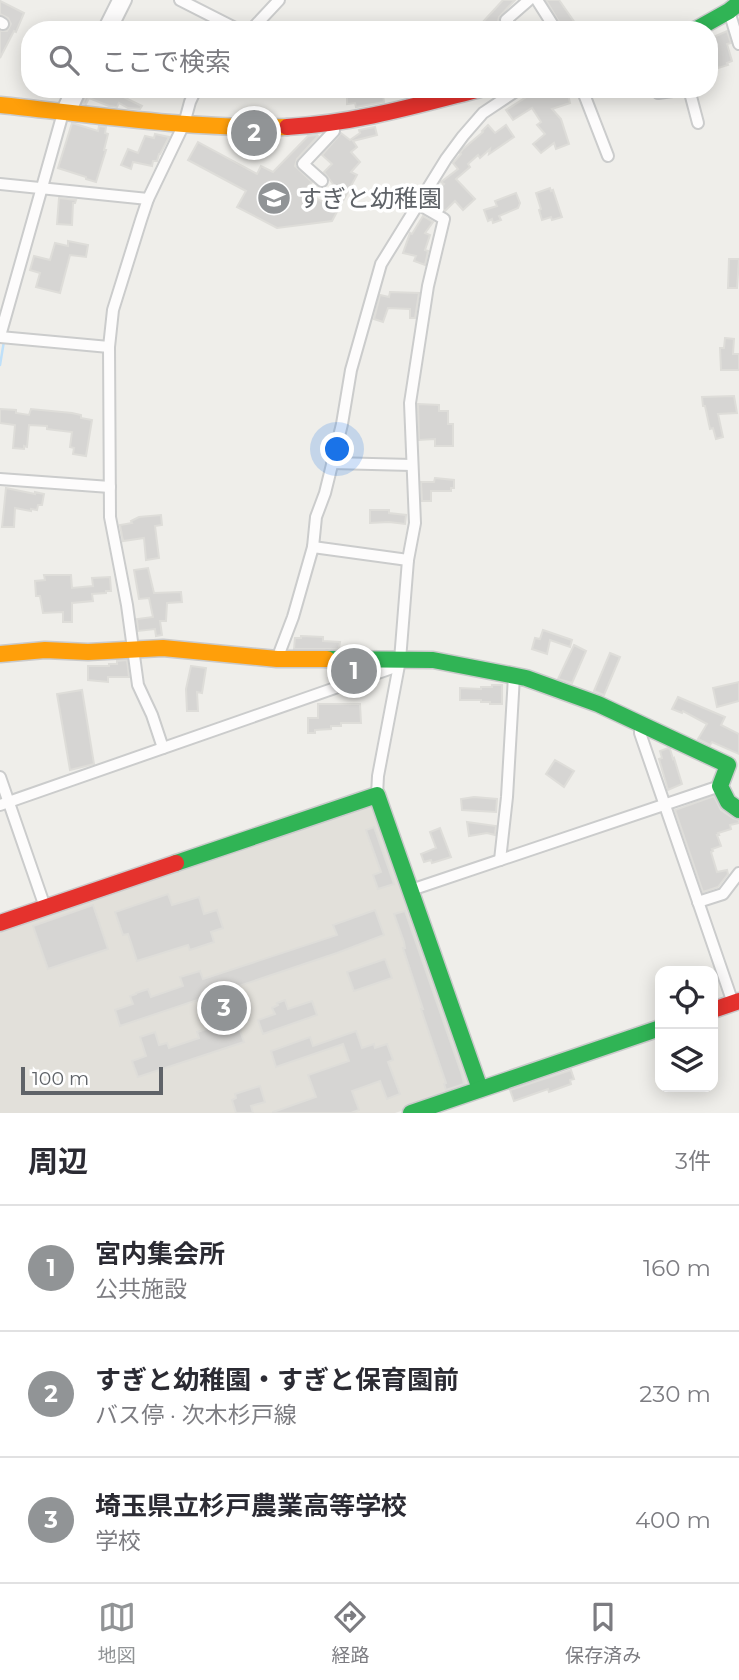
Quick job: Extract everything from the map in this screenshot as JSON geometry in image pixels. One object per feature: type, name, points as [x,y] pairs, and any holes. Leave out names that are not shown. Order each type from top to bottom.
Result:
[{"type":"street","points":[[108,21],[118,0]]},
{"type":"street","points":[[116,21],[126,0]]},
{"type":"street","points":[[180,0],[221,21]]},
{"type":"street","points":[[259,21],[279,0]]},
{"type":"street","points":[[507,21],[529,0]]},
{"type":"street","points":[[537,0],[550,21]]},
{"type":"street","points":[[710,21],[734,7],[739,44]]},
{"type":"street","points":[[66,112],[70,98]]},
{"type":"street","points":[[75,98],[61,120],[0,336],[109,347]]},
{"type":"street","points":[[163,748],[138,685],[110,517],[109,347],[113,310],[148,200],[184,124],[192,98]]},
{"type":"street","points":[[0,105],[184,124],[266,127],[334,123],[371,117],[445,98]]},
{"type":"street","points":[[277,659],[293,617],[313,547],[316,517],[342,424],[351,370],[382,264],[463,136],[483,113],[506,98]]},
{"type":"street","points":[[585,98],[608,156]]},
{"type":"street","points":[[691,98],[698,123]]},
{"type":"street","points":[[322,181],[303,164],[334,131],[334,123]]},
{"type":"street","points":[[0,184],[148,200]]},
{"type":"street","points":[[418,205],[444,219],[428,286],[410,402],[415,510],[399,663],[378,776],[377,795],[480,1089]]},
{"type":"street","points":[[332,463],[412,465]]},
{"type":"street","points":[[0,479],[110,487]]},
{"type":"street","points":[[313,547],[408,559]]},
{"type":"street","points":[[0,654],[45,650],[88,652],[163,648],[277,659],[399,663],[433,660],[526,678],[598,704],[640,725],[733,761],[720,786],[411,890]]},
{"type":"street","points":[[4,803],[399,663]]},
{"type":"street","points":[[500,860],[507,797],[514,676]]},
{"type":"street","points":[[640,725],[640,733],[698,902],[736,1002],[718,1008]]},
{"type":"street","points":[[0,776],[4,803],[45,907]]},
{"type":"street","points":[[720,786],[728,802],[739,810]]},
{"type":"street","points":[[0,923],[377,795]]},
{"type":"street","points":[[698,902],[723,894],[739,873]]},
{"type":"street","points":[[411,1113],[657,1029]]},
{"type":"shaded area","points":[[375,801],[476,1086],[395,1113],[0,1113],[0,930]]},
{"type":"building","points":[[503,0],[515,0],[498,21],[484,21]]},
{"type":"building","points":[[546,0],[559,0],[574,21],[559,21]]},
{"type":"building","points":[[0,1],[24,13],[0,58],[0,31],[7,31],[11,24],[8,18],[0,14]]},
{"type":"building","points":[[727,31],[731,43],[727,44],[732,61],[718,68],[718,35]]},
{"type":"building","points":[[89,98],[126,98],[142,106],[140,109],[128,108],[119,103],[117,107]]},
{"type":"building","points":[[347,98],[383,98],[384,102],[356,107],[355,103],[347,104]]},
{"type":"building","points":[[525,98],[569,98],[570,103],[552,109],[561,119],[569,144],[556,149],[554,143],[541,153],[533,144],[545,134],[537,125],[541,122],[532,108],[513,120],[506,110]]},
{"type":"building","points":[[72,123],[98,131],[99,126],[106,127],[106,150],[96,182],[58,168]]},
{"type":"building","points":[[488,125],[495,133],[506,125],[514,137],[489,154],[490,149],[480,158],[478,155],[468,164],[470,167],[456,179],[475,199],[463,210],[455,201],[445,211],[436,205],[440,201],[433,195],[444,184],[441,182],[458,169],[453,163],[463,149]]},
{"type":"building","points":[[375,127],[377,135],[353,141],[357,147],[351,152],[360,162],[351,172],[357,175],[332,221],[277,228],[237,207],[246,191],[188,160],[198,142],[257,174],[261,166],[273,172],[308,136],[317,135],[297,159],[295,166],[312,182],[304,191],[323,202],[333,184],[324,172],[332,164],[322,155],[341,133],[350,140],[360,133],[359,130]]},
{"type":"building","points":[[155,134],[169,137],[152,166],[133,162],[131,169],[121,165],[128,149],[138,153],[145,136],[154,138]]},
{"type":"building","points":[[550,188],[562,217],[542,220],[536,193]]},
{"type":"building","points":[[516,193],[520,203],[518,208],[499,216],[501,220],[493,223],[492,219],[488,221],[484,210],[497,206],[495,201]]},
{"type":"building","points":[[59,198],[76,200],[73,203],[72,225],[57,224]]},
{"type":"building","points":[[423,216],[433,222],[425,233],[430,235],[425,250],[428,251],[425,265],[414,261],[416,256],[403,253],[410,233],[412,234]]},
{"type":"building","points":[[68,241],[88,245],[86,257],[70,255],[60,293],[36,287],[40,273],[30,270],[34,256],[50,260],[55,243],[68,246]]},
{"type":"building","points":[[729,259],[739,259],[737,288],[728,288]]},
{"type":"building","points":[[390,292],[419,293],[415,318],[410,318],[410,309],[388,308],[383,322],[374,319],[380,295],[389,297]]},
{"type":"building","points":[[725,338],[734,339],[733,354],[739,354],[739,370],[721,370],[720,348],[724,348]]},
{"type":"building","points":[[734,396],[737,413],[718,414],[723,437],[716,439],[713,428],[710,429],[702,397]]},
{"type":"building","points":[[418,404],[439,405],[439,411],[448,411],[448,424],[453,424],[453,446],[435,446],[435,439],[419,440]]},
{"type":"building","points":[[0,409],[16,410],[16,413],[29,415],[31,409],[72,413],[92,420],[86,456],[73,454],[74,448],[70,447],[72,432],[47,429],[47,426],[29,425],[27,447],[13,448],[15,425],[0,423]]},
{"type":"building","points":[[435,478],[454,480],[454,488],[451,488],[451,491],[431,491],[431,501],[422,501],[421,482],[434,482]]},
{"type":"building","points":[[6,488],[44,494],[42,505],[38,505],[37,510],[15,508],[14,527],[2,527]]},
{"type":"building","points":[[370,510],[389,510],[389,513],[406,515],[405,524],[370,523]]},
{"type":"building","points":[[161,515],[162,525],[155,526],[159,558],[146,560],[144,538],[123,541],[120,525],[132,523],[131,521],[139,517]]},
{"type":"building","points":[[148,568],[154,593],[181,592],[182,602],[167,603],[166,621],[160,621],[162,635],[156,636],[155,629],[138,631],[137,619],[153,617],[149,598],[139,599],[134,570]]},
{"type":"building","points":[[44,575],[71,575],[72,588],[93,586],[92,578],[110,577],[111,591],[92,594],[93,601],[72,603],[72,622],[63,622],[63,612],[43,613],[40,596],[36,596],[35,581],[45,580]]},
{"type":"building","points":[[543,630],[572,640],[570,647],[550,640],[547,654],[532,649],[535,638],[540,639]]},
{"type":"building","points":[[323,637],[323,641],[340,642],[339,649],[294,649],[295,638]]},
{"type":"building","points":[[574,645],[586,651],[572,683],[558,679]]},
{"type":"building","points":[[610,653],[620,657],[604,695],[594,691]]},
{"type":"building","points":[[127,660],[129,677],[108,677],[108,682],[88,680],[88,666],[109,666],[117,664],[117,661]]},
{"type":"building","points":[[191,666],[206,668],[202,693],[197,692],[198,711],[187,711],[186,689]]},
{"type":"building","points":[[739,682],[739,701],[717,707],[713,688]]},
{"type":"building","points":[[502,685],[502,704],[460,700],[460,688],[481,689]]},
{"type":"building","points":[[82,690],[94,764],[70,770],[57,694]]},
{"type":"building","points":[[678,697],[725,717],[721,725],[739,734],[739,754],[698,739],[707,724],[683,711],[682,713],[672,709]]},
{"type":"building","points":[[318,704],[360,704],[361,723],[341,723],[341,726],[308,733],[308,718],[318,718]]},
{"type":"building","points":[[668,748],[682,784],[668,790],[659,759],[662,758],[660,751]]},
{"type":"building","points":[[555,760],[574,771],[564,787],[546,774]]},
{"type":"building","points":[[714,796],[721,810],[739,820],[739,823],[718,833],[721,846],[711,852],[717,872],[727,870],[728,874],[718,887],[703,892],[675,810]]},
{"type":"building","points":[[461,799],[497,799],[496,812],[462,810]]},
{"type":"building","points":[[467,822],[496,826],[495,835],[487,833],[469,836]]},
{"type":"building","points":[[374,827],[394,884],[378,889],[373,875],[381,872],[366,830]]},
{"type":"building","points":[[440,828],[451,857],[432,863],[431,860],[424,862],[421,854],[436,848],[430,832]]},
{"type":"building","points":[[168,894],[172,905],[199,897],[204,914],[217,910],[223,928],[211,932],[214,942],[190,950],[188,945],[137,961],[128,934],[123,935],[115,912]]},
{"type":"building","points":[[93,905],[108,949],[48,969],[33,926]]},
{"type":"building","points":[[375,910],[384,935],[120,1026],[115,1010],[133,1004],[130,996],[136,993],[148,989],[151,997],[183,986],[180,977],[200,971],[203,979],[337,935],[333,925]]},
{"type":"building","points":[[405,911],[462,1075],[464,1084],[446,1090],[394,914]]},
{"type":"building","points":[[385,959],[392,978],[354,991],[347,972]]},
{"type":"building","points":[[285,1000],[288,1009],[312,1001],[317,1015],[263,1034],[258,1020],[275,1014],[272,1008]]},
{"type":"building","points":[[219,1025],[221,1030],[238,1025],[244,1042],[138,1077],[132,1061],[146,1056],[140,1037],[155,1032],[159,1045],[167,1043],[169,1048],[199,1038],[197,1032]]},
{"type":"building","points":[[356,1031],[362,1048],[387,1044],[393,1060],[388,1062],[400,1094],[387,1099],[380,1081],[352,1091],[359,1110],[351,1113],[273,1113],[316,1097],[308,1075],[349,1061],[343,1044],[276,1067],[271,1051],[310,1037],[313,1046]]},
{"type":"building","points":[[571,1070],[574,1079],[570,1080],[571,1084],[514,1101],[510,1090]]},
{"type":"building","points":[[260,1086],[265,1102],[251,1106],[253,1113],[236,1113],[232,1100],[236,1098],[235,1094]]},
{"type":"waterway","points":[[0,365],[4,341]]},
{"type":"traffic: fast","points":[[711,21],[739,3]]},
{"type":"traffic: fast","points":[[327,659],[433,660],[526,678],[598,704],[728,765],[720,786],[728,802],[739,810]]},
{"type":"traffic: fast","points":[[176,863],[377,795],[480,1089]]},
{"type":"traffic: fast","points":[[411,1113],[657,1029]]},
{"type":"traffic: slow","points":[[0,105],[179,124],[287,127]]},
{"type":"traffic: slow","points":[[0,654],[45,650],[88,652],[163,648],[277,659],[327,659]]},
{"type":"traffic: jam","points":[[287,127],[361,118],[444,98]]},
{"type":"traffic: jam","points":[[0,923],[176,863]]},
{"type":"traffic: jam","points":[[718,1008],[739,1001]]},
{"type":"place","name":"すぎと幼稚園・すぎと保育園前","points":[[254,133]]},
{"type":"place","name":"すぎと幼稚園","points":[[274,198]]},
{"type":"place","name":"宮内集会所","points":[[354,671]]},
{"type":"place","name":"埼玉県立杉戸農業高等学校","points":[[224,1008]]}]
